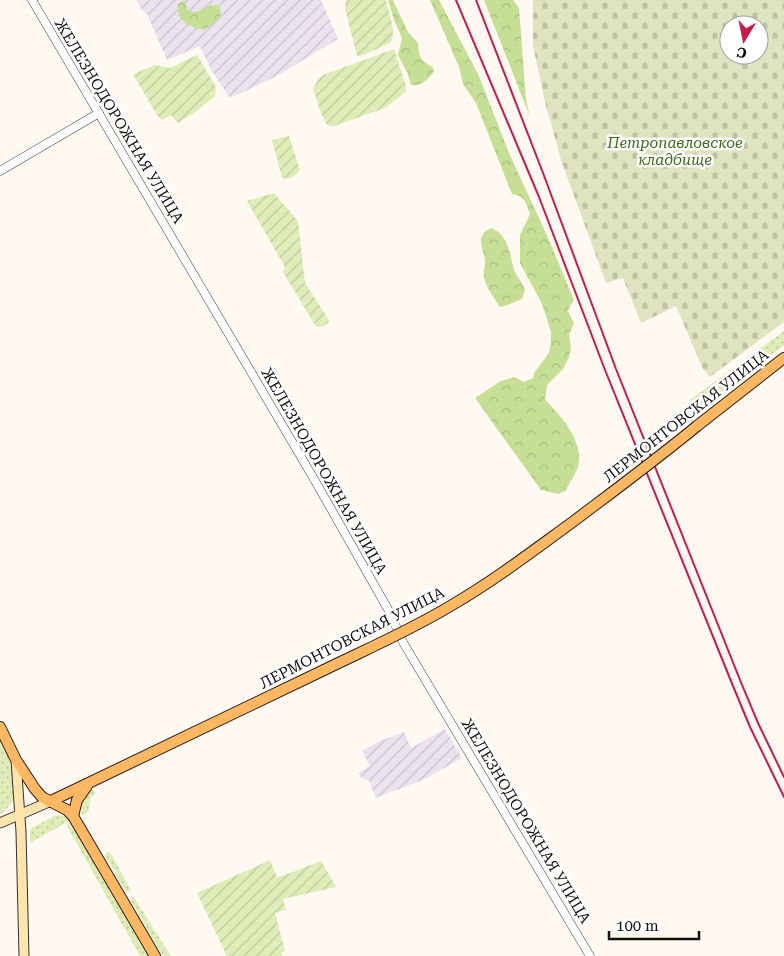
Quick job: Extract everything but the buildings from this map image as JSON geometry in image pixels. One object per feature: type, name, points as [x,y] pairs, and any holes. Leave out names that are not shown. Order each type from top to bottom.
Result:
[{"type":"main road","name":"ЛЕРМОНТОВСКАЯ УЛИЦА","points":[[0,823],[49,802],[408,630],[452,605],[538,548],[612,493],[784,358]]},
{"type":"main road","points":[[0,727],[16,760],[35,789],[49,802],[67,810],[73,816],[155,956]]},
{"type":"main road","points":[[16,760],[24,911],[24,956]]},
{"type":"main road","points":[[73,816],[79,796],[90,782]]},
{"type":"street","name":"ЖЕЛЕЗНОДОРОЖНАЯ УЛИЦА","points":[[32,0],[329,505],[389,611],[404,644],[590,956]]},
{"type":"street","points":[[0,171],[99,114]]},
{"type":"shaded area","points":[[137,0],[321,0],[338,39],[277,76],[229,97],[212,71],[200,46],[167,60],[147,14],[140,8]]},
{"type":"shaded area","points":[[445,729],[462,758],[425,779],[376,798],[369,781],[362,778],[358,773],[370,766],[362,751],[380,741],[404,732],[411,748]]},
{"type":"green space","points":[[346,0],[386,0],[393,28],[390,43],[364,55],[357,56],[345,9]]},
{"type":"green space","points":[[388,0],[393,0],[408,32],[418,43],[421,59],[433,68],[432,74],[421,84],[411,85],[398,55],[402,38]]},
{"type":"green space","points":[[430,0],[439,0],[479,76],[509,153],[574,300],[568,311],[574,323],[569,335],[571,348],[569,357],[563,369],[547,385],[545,400],[564,421],[575,439],[578,449],[578,467],[574,477],[565,491],[558,494],[541,490],[475,398],[501,381],[514,377],[524,382],[533,378],[534,373],[549,353],[551,332],[542,304],[520,263],[520,235],[530,214],[525,201],[520,196],[512,194],[476,103],[463,84],[459,67]]},
{"type":"green space","points":[[484,0],[513,0],[519,8],[526,100],[530,117]]},
{"type":"green space","name":"Петропавловское кладбище","points":[[533,0],[784,0],[784,322],[710,377],[703,369],[676,306],[641,323],[623,278],[606,283],[561,160],[545,102],[533,46]]},
{"type":"green space","points":[[185,1],[188,10],[192,12],[218,5],[221,11],[220,18],[206,29],[192,26],[179,16],[178,5]]},
{"type":"green space","points":[[394,49],[406,86],[406,92],[385,108],[334,126],[327,125],[313,89],[318,79],[323,75]]},
{"type":"green space","points":[[197,55],[216,87],[215,96],[178,123],[171,115],[162,120],[157,115],[133,74],[155,65],[170,68]]},
{"type":"green space","points":[[289,136],[300,170],[292,177],[282,178],[272,140]]},
{"type":"green space","points":[[274,193],[298,221],[305,283],[329,320],[328,323],[321,327],[315,325],[283,272],[285,267],[247,201]]},
{"type":"green space","points":[[491,228],[497,231],[505,241],[515,272],[525,290],[522,299],[502,307],[500,307],[491,294],[484,279],[485,261],[481,238]]},
{"type":"green space","points":[[784,331],[784,345],[700,410],[690,400]]},
{"type":"green space","points":[[0,736],[12,768],[16,786],[13,800],[0,815]]},
{"type":"green space","points":[[91,789],[96,793],[91,797],[88,812],[82,815],[81,807],[83,800]]},
{"type":"green space","points":[[56,815],[66,816],[71,820],[30,843],[30,829]]},
{"type":"green space","points":[[72,822],[151,956],[140,956],[68,828],[67,825]]},
{"type":"green space","points":[[108,851],[131,891],[126,892],[105,855]]},
{"type":"green space","points":[[270,860],[277,878],[321,861],[336,887],[283,899],[286,910],[275,913],[285,951],[281,953],[282,956],[227,956],[197,893]]},
{"type":"green space","points":[[133,896],[171,956],[163,956],[131,901]]},
{"type":"railway","points":[[456,0],[539,197],[605,370],[733,686],[750,727],[784,797]]},
{"type":"railway","points":[[476,0],[616,369],[740,680],[784,777]]}]
